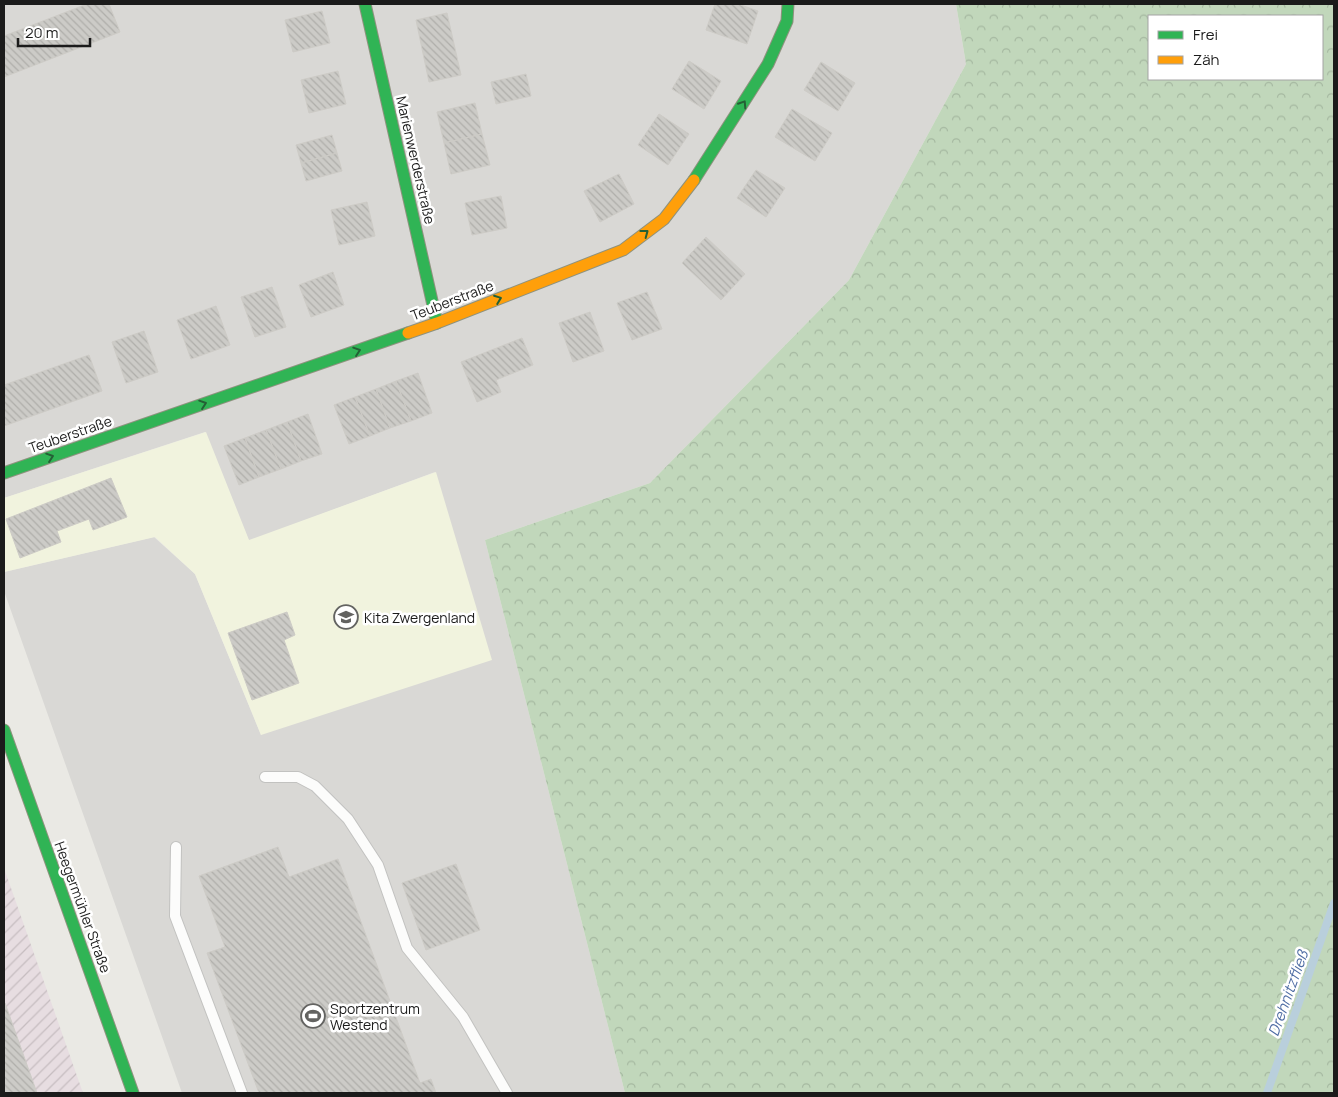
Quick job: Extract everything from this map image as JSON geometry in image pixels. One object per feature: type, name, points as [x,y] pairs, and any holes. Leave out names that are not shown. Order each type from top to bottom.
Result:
[{"type":"street","name":"Marienwerderstraße","points":[[365,4],[437,323]]},
{"type":"street","name":"Teuberstraße","points":[[4,473],[437,323],[623,250],[664,219],[694,181],[768,64],[787,21],[788,4]]},
{"type":"street","name":"Heegermühler Straße","points":[[4,730],[133,1093]]},
{"type":"lane","points":[[265,777],[298,777],[315,786],[348,819],[378,865],[407,948],[463,1017],[506,1093]]},
{"type":"lane","points":[[176,847],[175,916],[242,1093]]},
{"type":"shaded area","points":[[4,4],[956,4],[966,64],[849,280],[650,483],[485,540],[625,1093],[182,1093],[4,591],[4,572],[154,537],[195,574],[261,735],[435,472],[249,541],[205,432],[4,498]]},
{"type":"shaded area","name":"Kita Zwergenland","points":[[206,432],[249,540],[436,472],[492,660],[261,735],[195,574],[155,537],[4,572],[4,498]]},
{"type":"shaded area","points":[[4,868],[83,1093],[4,1093]]},
{"type":"green space","points":[[956,4],[1334,4],[1334,1093],[625,1093],[485,540],[650,483],[849,280],[966,64]]},
{"type":"building","points":[[87,4],[109,4],[120,32],[4,77],[4,36]]},
{"type":"building","points":[[715,4],[738,4],[758,11],[747,44],[706,30]]},
{"type":"building","points":[[322,11],[330,43],[293,52],[285,20]]},
{"type":"building","points":[[447,13],[461,75],[429,82],[416,20]]},
{"type":"building","points":[[689,61],[721,81],[704,109],[672,89]]},
{"type":"building","points":[[821,62],[855,83],[838,111],[804,90]]},
{"type":"building","points":[[338,71],[346,104],[309,113],[301,80]]},
{"type":"building","points":[[526,74],[531,96],[496,104],[491,82]]},
{"type":"building","points":[[475,103],[482,134],[444,143],[437,112]]},
{"type":"building","points":[[792,109],[832,133],[815,161],[775,137]]},
{"type":"building","points":[[659,114],[689,134],[668,165],[638,145]]},
{"type":"building","points":[[482,134],[490,165],[451,174],[444,143]]},
{"type":"building","points":[[332,135],[337,153],[301,163],[296,145]]},
{"type":"building","points":[[337,153],[342,171],[306,181],[301,163]]},
{"type":"building","points":[[756,170],[785,188],[766,217],[737,198]]},
{"type":"building","points":[[619,174],[634,204],[600,222],[584,191]]},
{"type":"building","points":[[501,196],[507,228],[472,235],[465,203]]},
{"type":"building","points":[[367,202],[375,236],[339,245],[331,210]]},
{"type":"building","points":[[706,237],[745,274],[721,300],[682,263]]},
{"type":"building","points":[[333,272],[344,305],[311,317],[299,285]]},
{"type":"building","points":[[272,287],[286,327],[255,337],[241,297]]},
{"type":"building","points":[[647,292],[662,329],[632,340],[617,303]]},
{"type":"building","points":[[216,306],[230,345],[191,359],[177,320]]},
{"type":"building","points":[[590,312],[604,351],[573,362],[559,323]]},
{"type":"building","points":[[144,331],[158,372],[126,383],[112,342]]},
{"type":"building","points":[[522,338],[533,365],[496,380],[501,392],[477,402],[461,362]]},
{"type":"building","points":[[89,355],[102,391],[4,426],[4,385]]},
{"type":"building","points":[[418,373],[432,413],[411,421],[396,381]]},
{"type":"building","points":[[396,381],[411,421],[390,428],[376,389]]},
{"type":"building","points":[[376,389],[390,428],[370,436],[355,397]]},
{"type":"building","points":[[355,397],[370,436],[349,444],[334,405]]},
{"type":"building","points":[[308,414],[322,454],[301,461],[287,422]]},
{"type":"building","points":[[287,422],[301,461],[281,469],[266,430]]},
{"type":"building","points":[[266,430],[281,469],[259,477],[245,438]]},
{"type":"building","points":[[245,438],[259,477],[239,485],[224,446]]},
{"type":"building","points":[[111,478],[127,517],[93,530],[89,519],[57,531],[61,542],[20,558],[6,519]]},
{"type":"building","points":[[287,612],[295,635],[284,640],[299,683],[252,700],[228,633]]},
{"type":"building","name":"Sportzentrum Westend","points":[[278,847],[289,877],[338,859],[420,1083],[431,1079],[436,1093],[259,1093],[207,953],[225,947],[199,876]]},
{"type":"building","points":[[456,864],[480,930],[426,950],[402,883]]},
{"type":"building","points":[[5,1003],[37,1093],[4,1093]]},
{"type":"waterway","name":"Drehnitzfließ","points":[[1267,1093],[1334,903]]},
{"type":"traffic: fast","points":[[365,4],[437,323]]},
{"type":"traffic: fast","points":[[694,180],[768,64],[787,21],[788,4]]},
{"type":"traffic: fast","points":[[4,473],[408,333]]},
{"type":"traffic: fast","points":[[4,730],[133,1093]]},
{"type":"traffic: slow","points":[[408,333],[623,250],[664,219],[694,180]]},
{"type":"place","name":"Kita Zwergenland","points":[[346,617]]},
{"type":"place","name":"Sportzentrum Westend","points":[[313,1016]]}]
